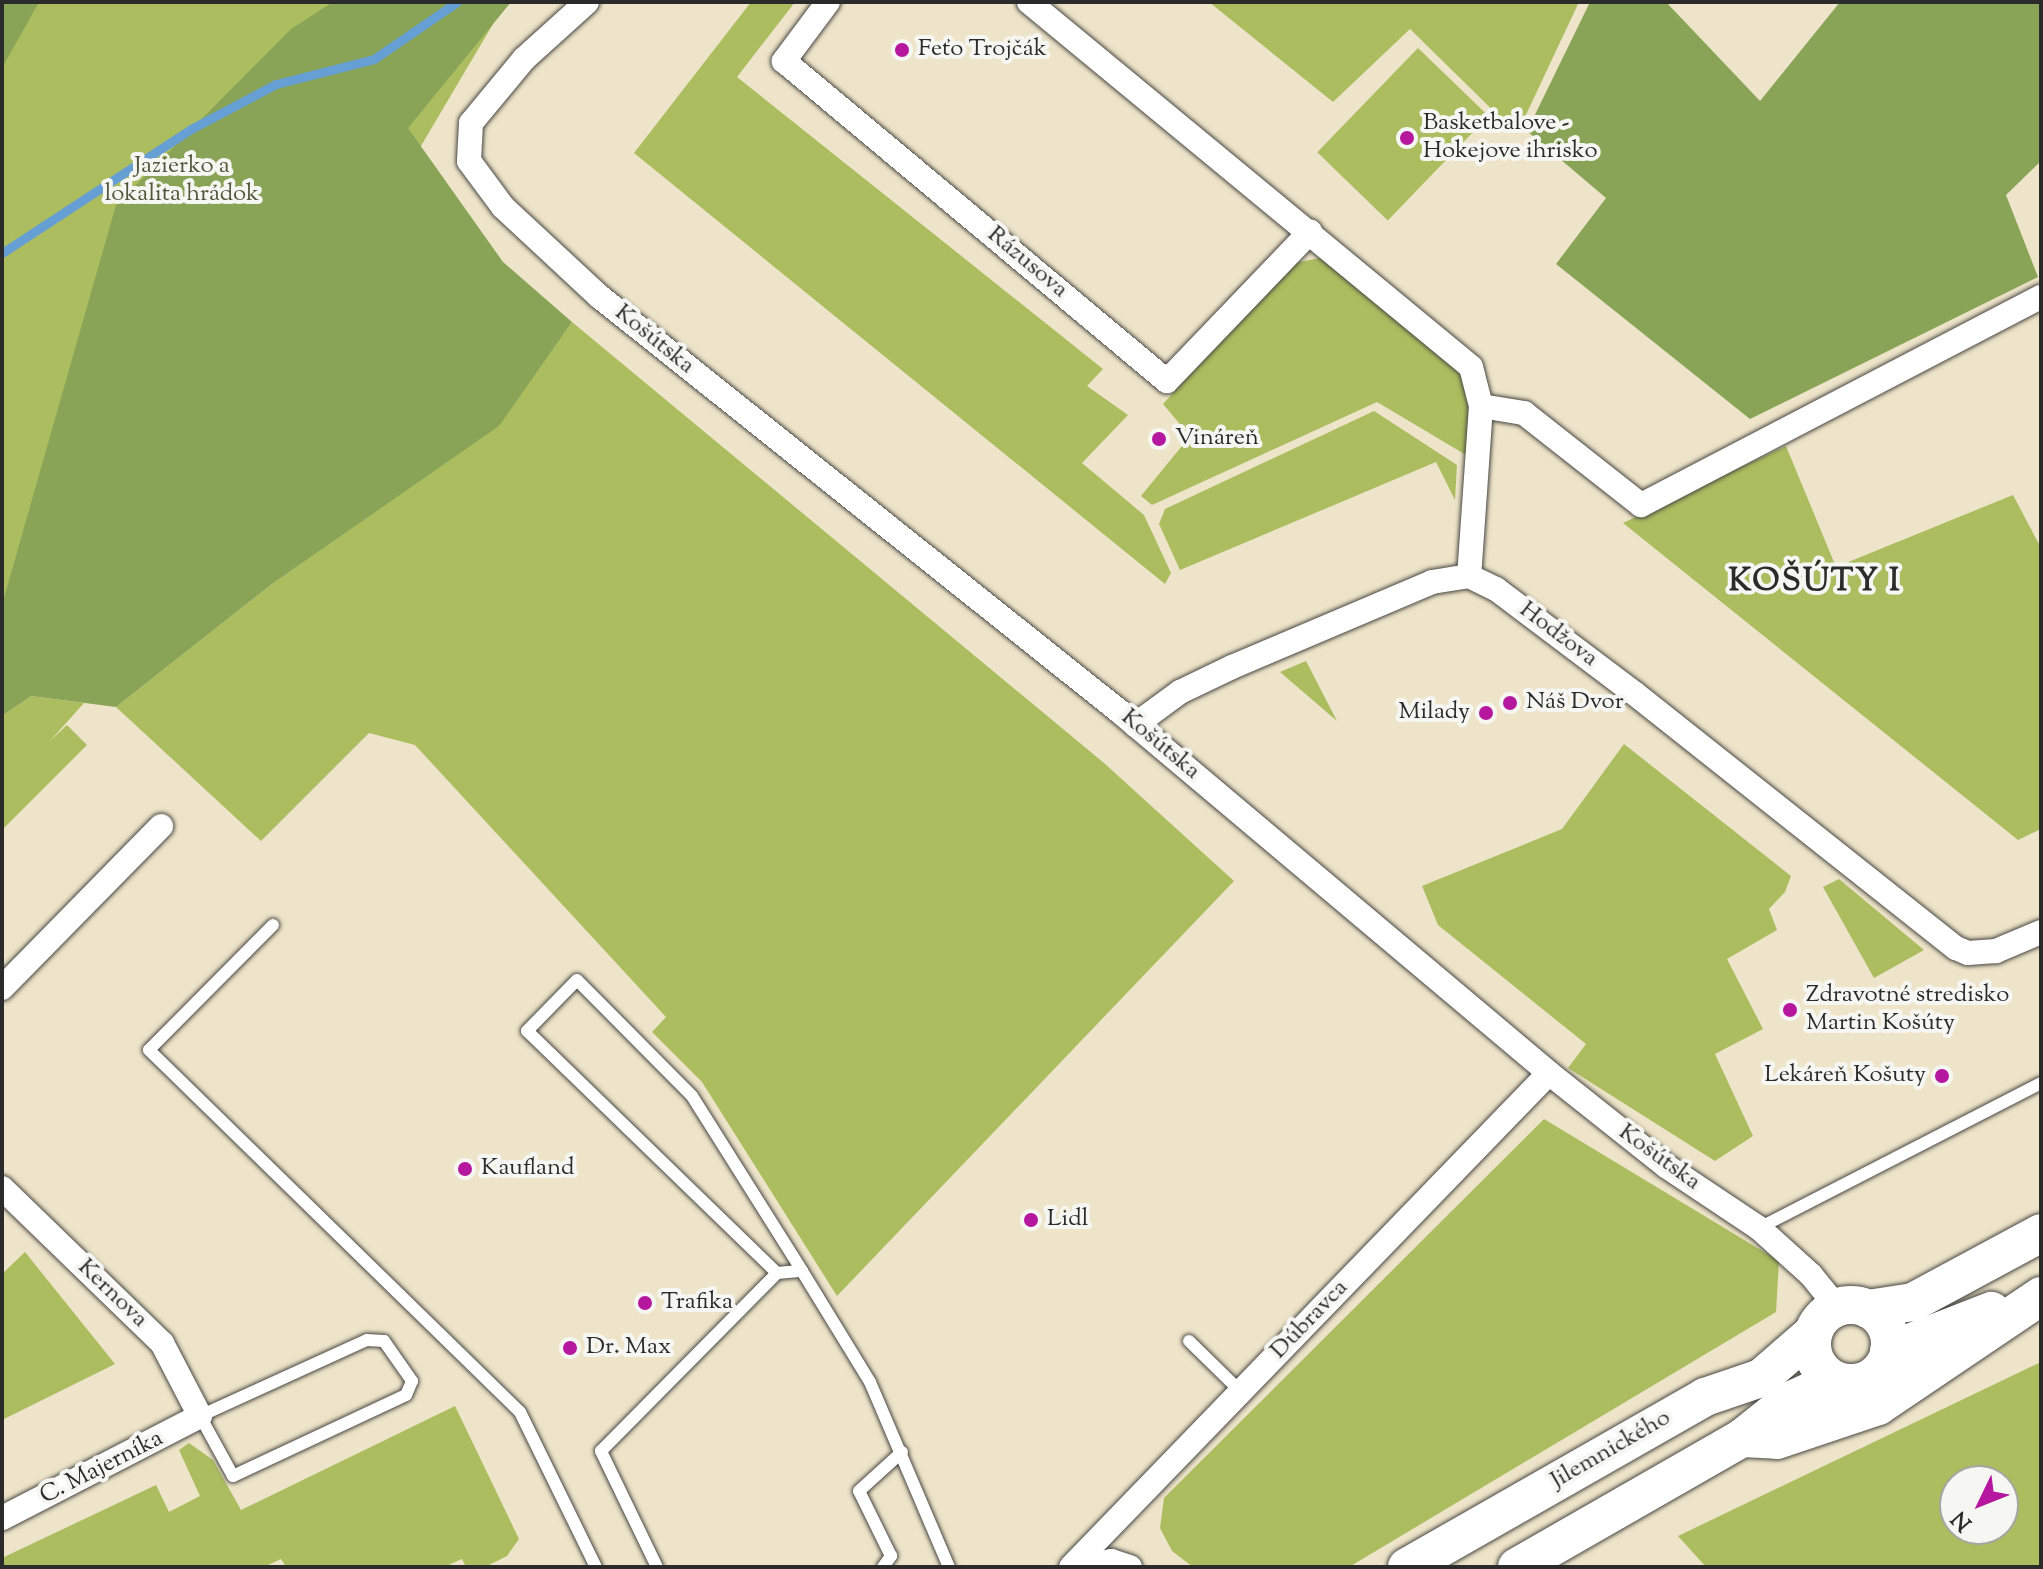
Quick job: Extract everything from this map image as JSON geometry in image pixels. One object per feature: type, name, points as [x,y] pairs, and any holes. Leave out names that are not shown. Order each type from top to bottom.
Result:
[{"type":"main road","points":[[1835,1380],[1813,1355],[1840,1317],[1913,1302],[2041,1233]]},
{"type":"main road","points":[[1517,1567],[1742,1438],[1787,1402],[1835,1380],[1858,1383],[1872,1377],[1889,1351],[2041,1294]]},
{"type":"main road","points":[[1742,1438],[1777,1440],[1878,1406],[2041,1294]]},
{"type":"main road","points":[[1840,1317],[1886,1329],[1889,1351]]},
{"type":"main road","name":"Jilemnického","points":[[1407,1567],[1705,1397],[1761,1378],[1840,1317]]},
{"type":"street","name":"Košútska","points":[[587,2],[524,59],[471,123],[466,150],[482,182],[530,235],[600,297],[1135,725],[1549,1073],[1666,1166],[1759,1228],[1811,1275],[1840,1317]]},
{"type":"street","name":"Rázusova","points":[[828,2],[784,61],[1167,381],[1310,232]]},
{"type":"street","points":[[1029,2],[1471,367],[1481,406],[1469,576],[1432,582],[1232,667],[1180,692],[1135,725]]},
{"type":"street","points":[[1481,406],[1524,413],[1641,505],[2041,297]]},
{"type":"street","name":"Hodžova","points":[[1469,576],[1496,589],[1584,655],[1956,948],[1983,953],[2030,937]]},
{"type":"street","points":[[2,988],[161,826]]},
{"type":"street","name":"Dúbravca","points":[[1071,1567],[1549,1073]]},
{"type":"street","name":"Kernova","points":[[2,1188],[162,1343],[200,1416]]},
{"type":"street","name":"C. Majerníka","points":[[2,1518],[200,1416]]},
{"type":"street","points":[[1078,1567],[1111,1561],[1130,1567]]},
{"type":"lane","points":[[273,925],[149,1050],[520,1412],[596,1567]]},
{"type":"lane","points":[[777,1273],[527,1031],[577,980],[692,1096],[870,1382],[949,1567]]},
{"type":"lane","points":[[1759,1228],[2041,1083]]},
{"type":"lane","points":[[657,1567],[601,1451],[777,1273],[802,1271]]},
{"type":"lane","points":[[367,1340],[384,1341],[412,1381],[406,1395],[233,1476],[200,1416],[367,1340]]},
{"type":"lane","points":[[1189,1341],[1241,1392]]},
{"type":"lane","points":[[883,1567],[891,1556],[859,1491],[902,1452]]},
{"type":"green space","name":"Jazierko a lokalita hrádok","points":[[2,2],[506,2],[356,256],[2,651]]},
{"type":"green space","points":[[2,2],[39,2],[2,68]]},
{"type":"green space","points":[[333,2],[511,2],[408,128],[503,262],[572,322],[499,426],[272,584],[116,707],[31,696],[2,716],[2,605],[116,205],[291,29]]},
{"type":"green space","points":[[751,2],[795,2],[737,77],[1103,369],[1087,386],[1128,415],[1082,463],[1144,515],[1171,573],[1165,584],[634,153]]},
{"type":"green space","points":[[1209,2],[1579,2],[1517,134],[1410,29],[1333,102]]},
{"type":"green space","points":[[1590,2],[1666,2],[1760,101],[1840,2],[2041,2],[2041,161],[2006,195],[2038,277],[1750,419],[1556,264],[1606,198],[1527,131]]},
{"type":"green space","name":"Basketbalove - Hokejove ihrisko","points":[[1418,48],[1488,116],[1388,220],[1317,152]]},
{"type":"green space","points":[[1320,258],[1450,362],[1470,387],[1466,455],[1377,402],[1152,505],[1141,496],[1190,436],[1163,404],[1289,264]]},
{"type":"green space","points":[[572,322],[1104,763],[1234,881],[837,1296],[702,1082],[652,1032],[666,1017],[415,745],[369,733],[261,841],[116,707],[272,584],[498,426]]},
{"type":"green space","points":[[1374,411],[1457,465],[1455,500],[1436,462],[1180,570],[1159,524],[1165,509]]},
{"type":"green space","points":[[1786,446],[1836,567],[2013,495],[2041,548],[2041,829],[2018,840],[1623,523]]},
{"type":"green space","points":[[1306,661],[1337,721],[1280,672]]},
{"type":"green space","points":[[31,696],[84,703],[50,741],[67,725],[87,745],[2,830],[2,716]]},
{"type":"green space","points":[[1624,744],[1791,876],[1785,892],[1769,909],[1777,930],[1727,959],[1763,1029],[1715,1054],[1753,1136],[1715,1161],[1568,1068],[1586,1044],[1438,925],[1422,886],[1562,829]]},
{"type":"green space","points":[[1839,879],[1924,950],[1874,978],[1823,887]]},
{"type":"green space","points":[[1544,1119],[1779,1261],[1776,1312],[1349,1567],[1193,1567],[1172,1551],[1160,1528],[1164,1498]]},
{"type":"green space","points":[[25,1252],[115,1364],[2,1420],[2,1274]]},
{"type":"green space","points":[[2041,1362],[2041,1567],[1706,1567],[1678,1536]]},
{"type":"green space","points":[[455,1406],[519,1539],[507,1556],[485,1567],[466,1567],[462,1559],[444,1567],[286,1567],[281,1559],[264,1567],[2,1567],[2,1558],[156,1485],[169,1512],[200,1496],[179,1450],[189,1443],[213,1460],[241,1510]]},
{"type":"waterway","points":[[2,253],[191,129],[276,84],[374,59],[457,2]]},
{"type":"place","name":"Feťo Trojčák","points":[[902,50]]},
{"type":"place","name":"Basketbalove - Hokejove ihrisko","points":[[1407,138]]},
{"type":"place","name":"Vináreň","points":[[1159,439]]},
{"type":"place","name":"Náš Dvor","points":[[1510,703]]},
{"type":"place","name":"Milady","points":[[1486,713]]},
{"type":"place","name":"Zdravotné stredisko Martin Košúty","points":[[1790,1010]]},
{"type":"place","name":"Lekáreň Košuty","points":[[1942,1076]]},
{"type":"place","name":"Kaufland","points":[[465,1169]]},
{"type":"place","name":"Lidl","points":[[1031,1220]]},
{"type":"place","name":"Trafika","points":[[645,1303]]},
{"type":"place","name":"Dr. Max","points":[[570,1348]]},
{"type":"district","name":"KOŠÚTY I","points":[[1815,582]]}]
